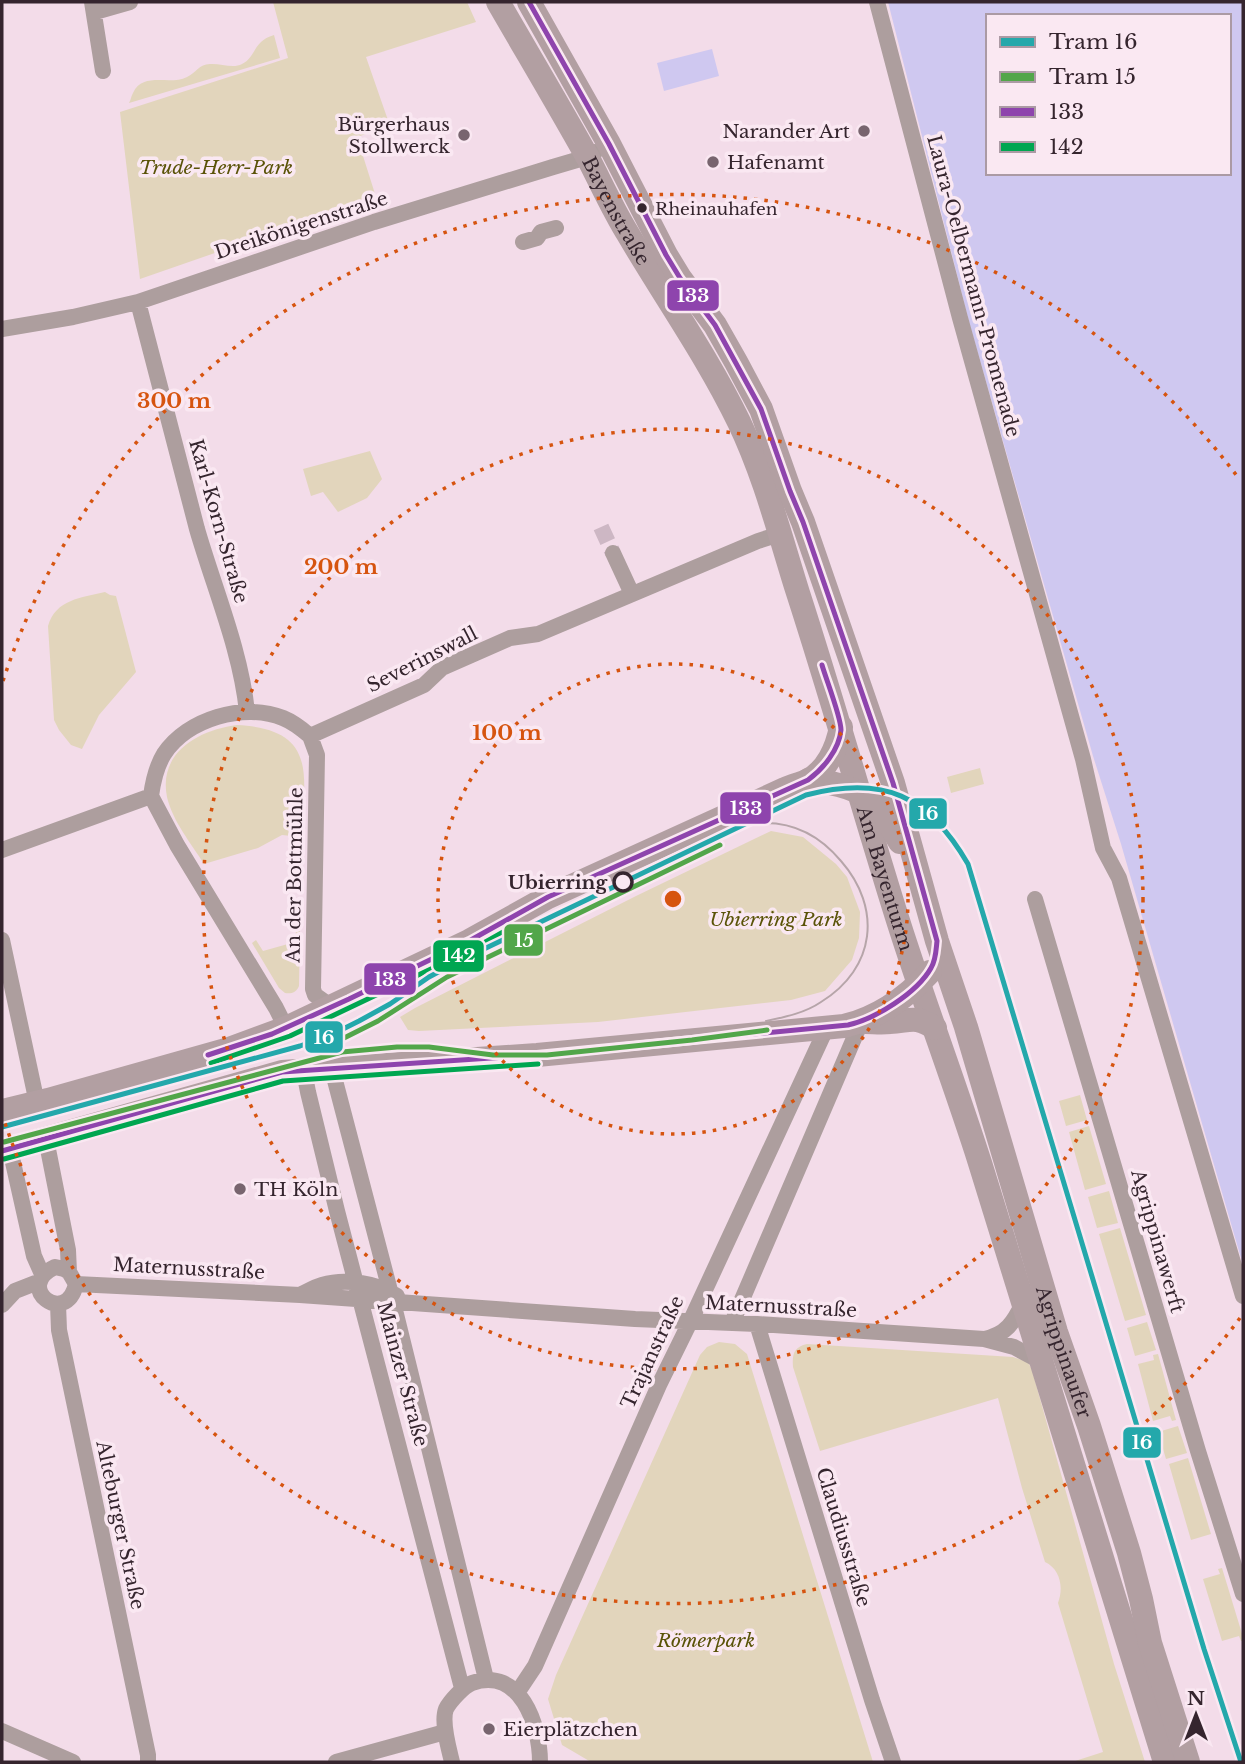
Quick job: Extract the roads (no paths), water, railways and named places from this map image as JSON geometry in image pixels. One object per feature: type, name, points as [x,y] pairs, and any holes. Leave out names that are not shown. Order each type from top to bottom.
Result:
[{"type":"main road","name":"Bayenstraße","points":[[498,2],[587,157],[624,229],[689,330],[739,422],[780,534]]},
{"type":"main road","name":"Bayenstraße","points":[[529,2],[609,144],[666,256],[715,325],[761,409],[790,491]]},
{"type":"main road","name":"Am Bayenturm","points":[[790,491],[893,783],[937,941]]},
{"type":"main road","name":"Am Bayenturm","points":[[780,534],[919,983]]},
{"type":"main road","points":[[799,595],[808,600],[816,599],[822,596],[825,586]]},
{"type":"main road","points":[[3,1106],[37,1103],[229,1049],[295,1024],[468,941],[548,897],[808,780],[820,771],[830,758],[838,744],[841,727],[850,733],[863,733],[870,721]]},
{"type":"main road","points":[[808,780],[841,785],[875,803],[915,863]]},
{"type":"main road","points":[[861,1022],[919,983],[930,971],[937,941]]},
{"type":"main road","name":"Agrippinaufer","points":[[937,941],[966,1027],[1056,1332],[1129,1553],[1150,1643],[1188,1762]]},
{"type":"main road","name":"Agrippinaufer","points":[[919,983],[977,1154],[1165,1762]]},
{"type":"main road","points":[[6,1150],[282,1072],[537,1055],[825,1029],[861,1022],[912,1019],[923,1020],[935,1028]]},
{"type":"main road","points":[[295,1024],[312,1023],[317,1027],[332,1069]]},
{"type":"main road","points":[[1061,1423],[1064,1418],[1074,1415],[1089,1426]]},
{"type":"street","points":[[103,71],[93,7],[130,2]]},
{"type":"street","name":"Laura-Oelbermann-Promenade","points":[[877,2],[1003,502],[1083,759],[1103,848],[1119,878],[1243,1296]]},
{"type":"street","name":"Dreikönigenstraße","points":[[2,329],[138,302],[374,222],[587,157],[609,144]]},
{"type":"street","points":[[523,242],[537,238],[541,232],[556,228]]},
{"type":"street","name":"Karl-Korn-Straße","points":[[138,302],[197,529],[245,690],[247,712]]},
{"type":"street","name":"Severinswall","points":[[310,736],[424,685],[442,668],[510,638],[538,634],[780,534]]},
{"type":"street","points":[[613,553],[632,594]]},
{"type":"street","points":[[2,850],[151,796],[157,768],[164,754],[189,729],[205,721],[247,712],[282,718],[310,736]]},
{"type":"street","name":"An der Bottmühle","points":[[310,736],[317,755],[313,989],[316,995],[332,1007]]},
{"type":"street","name":"An der Bottmühle","points":[[151,796],[177,845],[271,1000],[295,1024]]},
{"type":"street","name":"Agrippinawerft","points":[[1035,900],[1243,1594]]},
{"type":"street","points":[[2,940],[37,1103]]},
{"type":"street","points":[[732,1323],[861,1022]]},
{"type":"street","name":"Trajanstraße","points":[[516,1693],[534,1666],[614,1483],[825,1029]]},
{"type":"street","name":"Mainzer Straße","points":[[332,1069],[397,1298],[486,1679]]},
{"type":"street","name":"Mainzer Straße","points":[[304,1071],[337,1211],[463,1688]]},
{"type":"street","points":[[6,1150],[40,1278],[41,1296],[58,1304],[71,1298],[73,1278],[46,1139]]},
{"type":"street","points":[[2,1305],[15,1291],[55,1267],[64,1269],[73,1278]]},
{"type":"street","name":"Maternusstraße","points":[[73,1278],[362,1300],[397,1298],[690,1322],[984,1339],[1014,1347],[1042,1363]]},
{"type":"street","name":"Maternusstraße","points":[[300,1295],[320,1285],[337,1282],[357,1283],[397,1298]]},
{"type":"street","points":[[984,1339],[994,1337],[1010,1327],[1023,1303]]},
{"type":"street","name":"Alteburger Straße","points":[[58,1304],[59,1330],[149,1760]]},
{"type":"street","name":"Claudiusstraße","points":[[757,1324],[893,1762]]},
{"type":"street","points":[[452,1762],[445,1732],[446,1710],[463,1688],[486,1679],[503,1682],[526,1705],[534,1724],[541,1762]]},
{"type":"street","points":[[2,1731],[73,1762]]},
{"type":"street","points":[[336,1762],[445,1732]]},
{"type":"tunnel","points":[[601,527],[613,553]]},
{"type":"tram line","name":"16","points":[[2,1127],[300,1046],[335,1033],[390,1004],[429,977],[459,961],[806,795],[834,789],[859,788],[881,790],[901,796],[937,821],[968,864],[1204,1649],[1241,1762]]},
{"type":"tram line","points":[[716,837],[762,823],[796,828],[816,838],[833,852],[854,879],[863,898],[867,936],[862,955],[853,972],[839,988],[815,1006],[766,1021]]},
{"type":"tram line","name":"15","points":[[332,1044],[378,1021],[447,977],[720,845]]},
{"type":"tram line","name":"15","points":[[4,1142],[342,1052],[429,1047],[493,1055],[547,1055],[767,1030]]},
{"type":"place","name":"Narander Art","points":[[864,131]]},
{"type":"place","name":"Bürgerhaus Stollwerck","points":[[464,135]]},
{"type":"place","name":"Hafenamt","points":[[713,162]]},
{"type":"place","name":"Rheinauhafen","points":[[642,208]]},
{"type":"place","name":"Ubierring","points":[[623,882]]},
{"type":"place","name":"TH Köln","points":[[240,1189]]},
{"type":"place","name":"Eierplätzchen","points":[[489,1729]]},
{"type":"park label","name":"Trude-Herr-Park","points":[[216,167]]},
{"type":"park label","name":"Ubierring Park","points":[[776,919]]},
{"type":"park label","name":"Römerpark","points":[[706,1640]]}]
